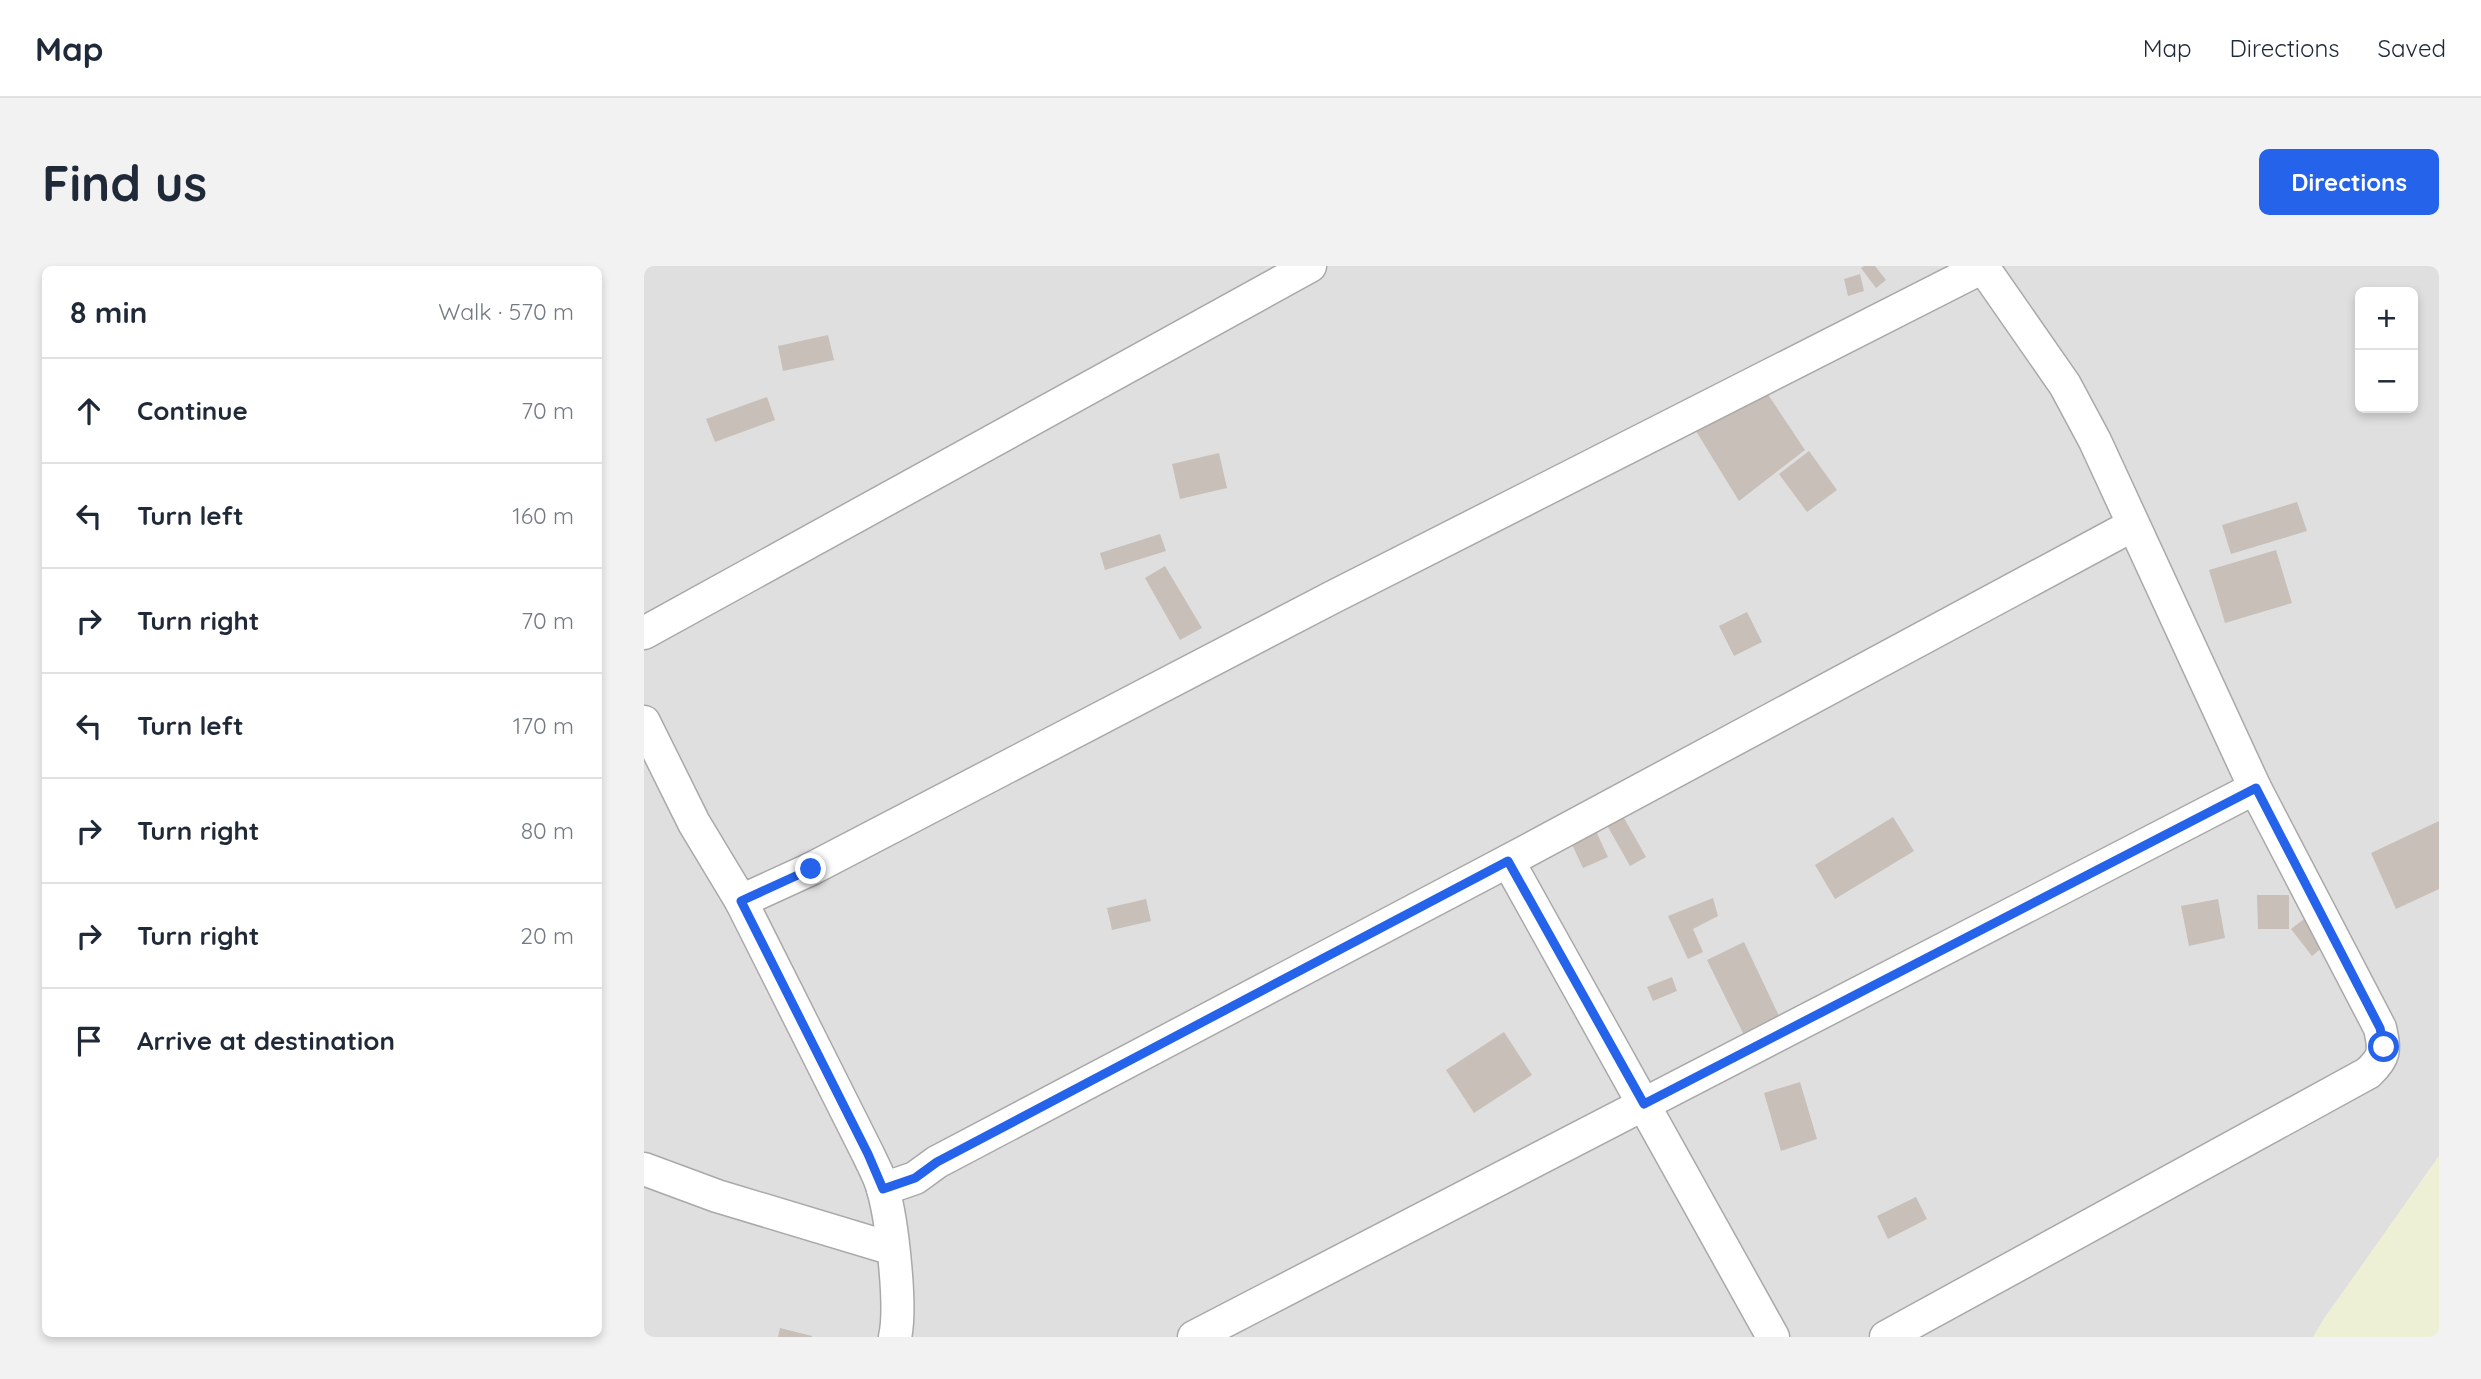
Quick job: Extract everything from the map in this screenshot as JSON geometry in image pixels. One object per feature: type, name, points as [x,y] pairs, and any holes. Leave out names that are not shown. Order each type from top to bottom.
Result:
[{"type":"street","points":[[644,633],[1310,266]]},
{"type":"street","points":[[741,901],[811,869],[1331,598],[1984,266],[2065,385],[2095,441],[2256,788],[2380,1028],[2384,1047],[2380,1062],[2368,1073],[1886,1337]]},
{"type":"street","points":[[883,1189],[915,1178],[937,1162],[1508,861],[2133,525]]},
{"type":"street","points":[[644,722],[694,823],[741,901],[883,1189],[893,1249],[899,1323],[895,1337]]},
{"type":"street","points":[[1194,1337],[2256,788]]},
{"type":"street","points":[[1508,861],[1773,1337]]},
{"type":"street","points":[[644,1169],[717,1196],[893,1249]]},
{"type":"shaded area","points":[[644,266],[2439,266],[2439,1156],[2313,1337],[644,1337]]},
{"type":"green space","points":[[2439,1156],[2439,1337],[2313,1337],[2323,1320]]},
{"type":"building","points":[[1875,266],[1886,280],[1876,288],[1861,268]]},
{"type":"building","points":[[1860,274],[1864,291],[1848,296],[1844,279]]},
{"type":"building","points":[[828,335],[834,360],[783,371],[778,346]]},
{"type":"building","points":[[1765,390],[1805,450],[1739,501],[1696,431],[1748,396]]},
{"type":"building","points":[[767,397],[775,420],[715,442],[706,419]]},
{"type":"building","points":[[1809,451],[1837,490],[1807,512],[1779,474]]},
{"type":"building","points":[[1219,453],[1227,488],[1180,499],[1172,464]]},
{"type":"building","points":[[2297,502],[2307,531],[2231,554],[2222,525]]},
{"type":"building","points":[[1160,534],[1166,551],[1105,570],[1100,553]]},
{"type":"building","points":[[2276,550],[2292,603],[2225,623],[2209,570]]},
{"type":"building","points":[[1165,566],[1202,628],[1180,640],[1145,578]]},
{"type":"building","points":[[1747,612],[1762,642],[1734,656],[1719,626]]},
{"type":"building","points":[[1619,809],[1646,857],[1630,866],[1603,818]]},
{"type":"building","points":[[1893,817],[1914,851],[1835,899],[1815,865]]},
{"type":"building","points":[[2439,821],[2439,889],[2396,909],[2371,853]]},
{"type":"building","points":[[1594,827],[1608,857],[1583,868],[1569,838]]},
{"type":"building","points":[[2257,895],[2289,895],[2289,929],[2258,929]]},
{"type":"building","points":[[1713,898],[1718,916],[1693,929],[1703,952],[1688,959],[1668,916]]},
{"type":"building","points":[[1146,899],[1151,921],[1112,930],[1107,908]]},
{"type":"building","points":[[2218,899],[2225,938],[2189,946],[2181,906]]},
{"type":"building","points":[[2317,909],[2337,935],[2312,956],[2291,929]]},
{"type":"building","points":[[1744,942],[1780,1018],[1744,1035],[1707,960]]},
{"type":"building","points":[[1672,977],[1677,991],[1653,1001],[1647,987]]},
{"type":"building","points":[[1504,1032],[1532,1075],[1474,1113],[1446,1070]]},
{"type":"building","points":[[1800,1082],[1817,1139],[1781,1151],[1764,1093]]},
{"type":"building","points":[[1916,1197],[1927,1219],[1888,1239],[1877,1216]]},
{"type":"building","points":[[780,1328],[812,1336],[812,1337],[778,1337]]},
{"type":"route","points":[[811,869],[741,901],[883,1189],[915,1178],[937,1162],[1508,861],[1644,1104],[2256,788],[2380,1028],[2384,1047]]}]
